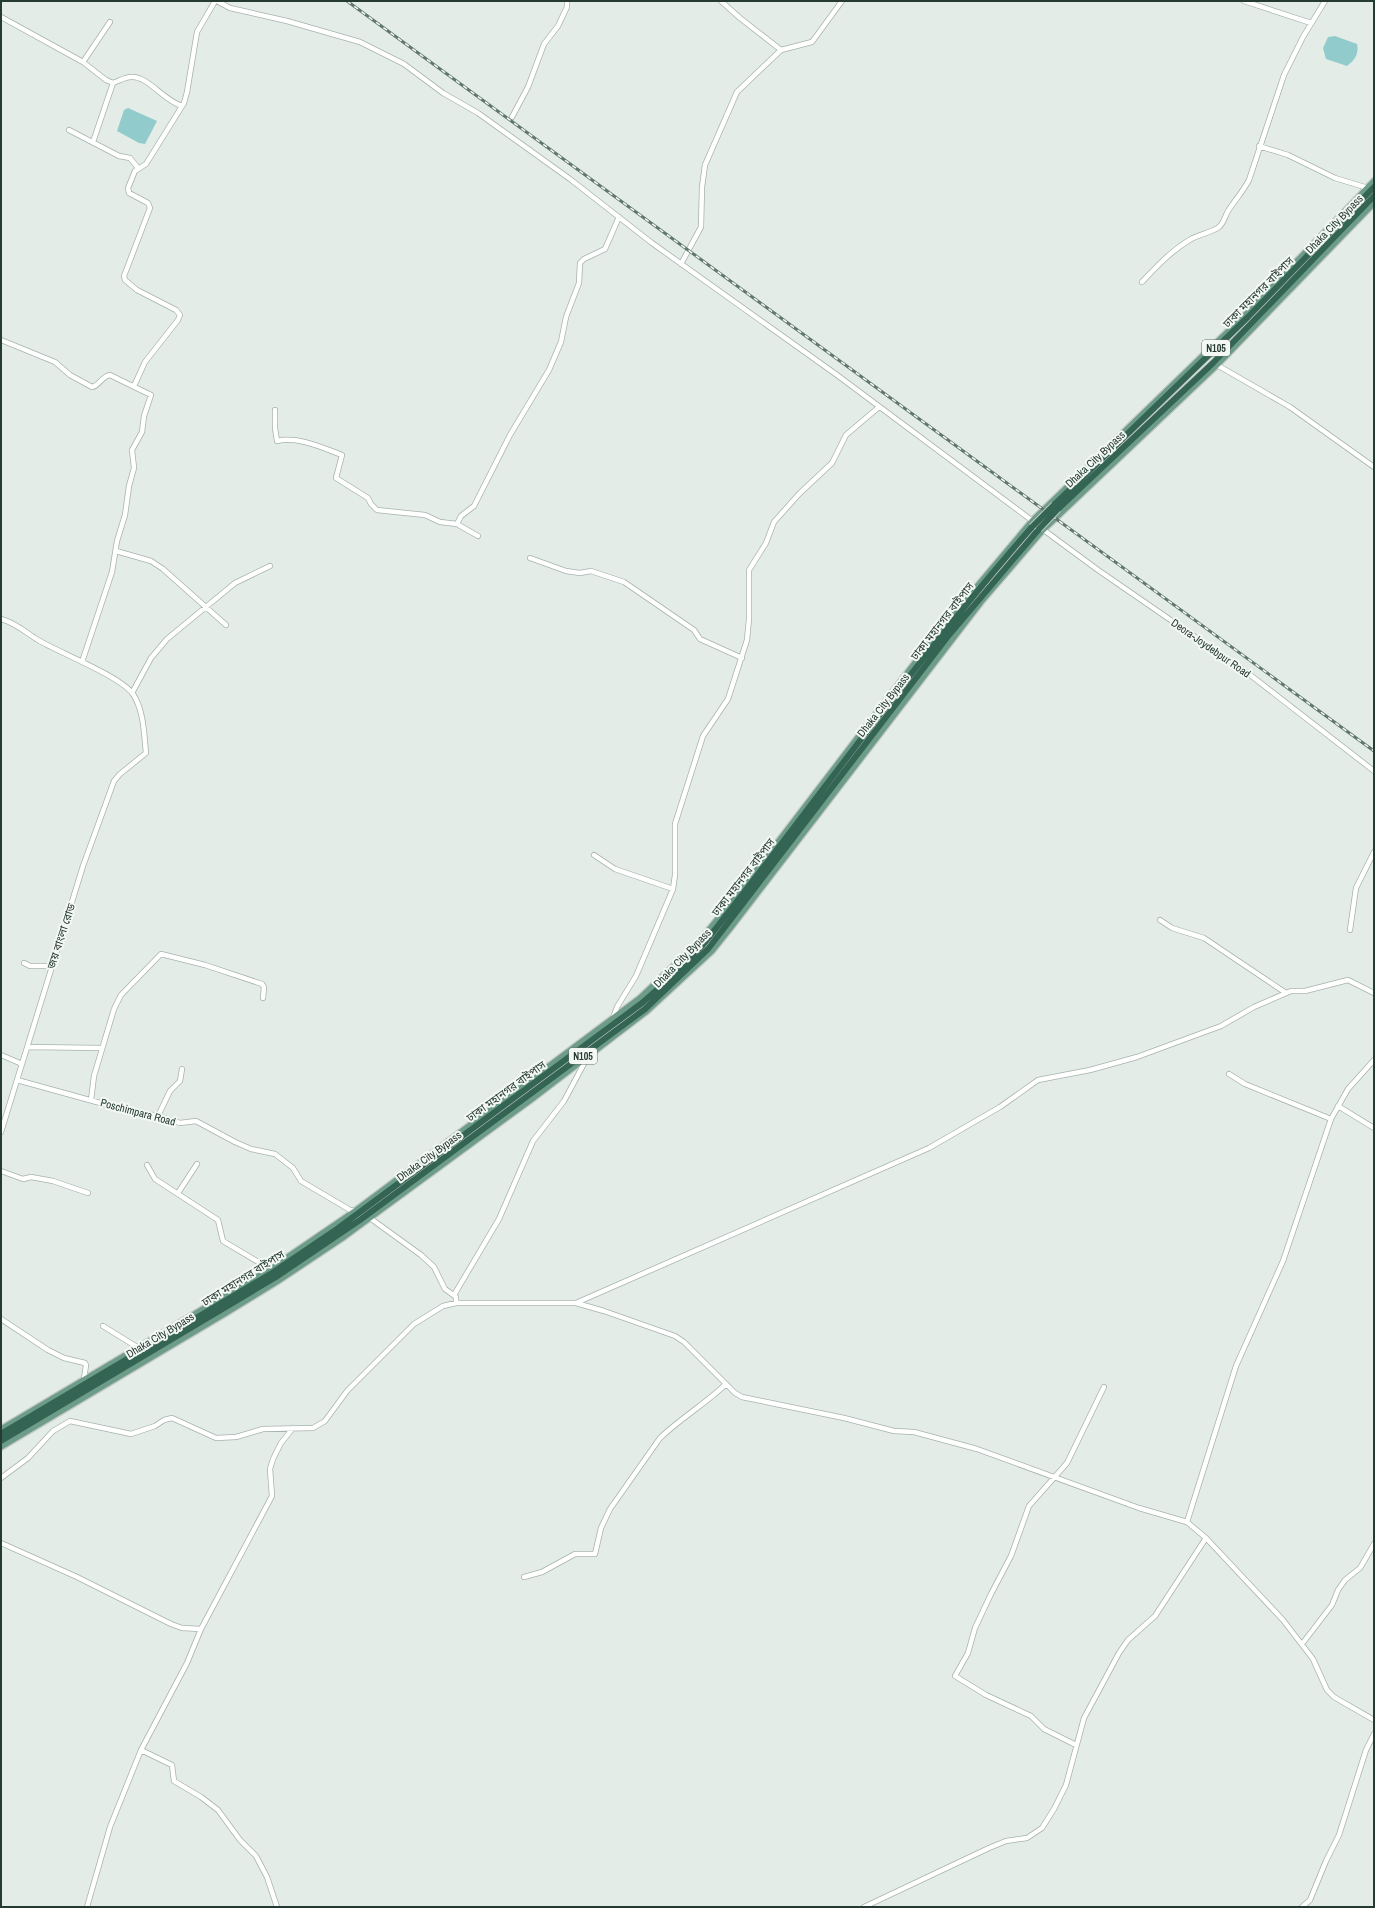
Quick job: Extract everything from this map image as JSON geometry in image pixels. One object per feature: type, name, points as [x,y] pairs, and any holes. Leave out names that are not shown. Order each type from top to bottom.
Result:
[{"type":"highway","name":"ঢাকা মহানগর বাইপাস","points":[[1,1434],[272,1273],[338,1229],[606,1030],[669,979],[707,940],[995,570],[1056,507],[1248,317],[1371,187]]},
{"type":"highway","name":"Dhaka City Bypass","points":[[1056,507],[1213,363],[1374,196]]},
{"type":"highway","name":"Dhaka City Bypass","points":[[1,1441],[276,1277],[360,1220],[645,1009],[675,982],[712,944],[949,635],[1037,527]]},
{"type":"main road","points":[[1,1429],[270,1269],[354,1211],[640,998],[698,943],[739,893],[937,634],[1037,527],[1371,187],[1374,181]]},
{"type":"main road","points":[[1,1447],[278,1281],[370,1218],[587,1058],[647,1011],[712,951],[972,614],[1037,527],[1216,365],[1374,203]]},
{"type":"street","points":[[134,386],[145,362],[178,320],[180,315],[176,310],[137,290],[124,278],[150,211],[148,203],[134,196],[128,191],[129,184],[138,168],[146,164],[182,106],[187,92],[197,32],[216,1]]},
{"type":"street","name":"Deora-Joydebpur Road","points":[[216,1],[230,8],[353,40],[391,56],[443,93],[470,108],[681,264],[879,407],[1037,527],[1243,669],[1374,771]]},
{"type":"street","points":[[512,117],[528,87],[544,44],[558,26],[567,7],[568,1]]},
{"type":"street","points":[[721,1],[781,50]]},
{"type":"street","points":[[681,264],[701,227],[702,187],[705,165],[730,106],[740,88],[781,50],[812,42],[842,1]]},
{"type":"street","points":[[1244,1],[1311,23]]},
{"type":"street","points":[[1142,282],[1156,265],[1189,241],[1204,232],[1214,231],[1220,226],[1228,211],[1242,194],[1249,180],[1259,146],[1284,75],[1311,23],[1325,1]]},
{"type":"street","points":[[1,17],[83,62],[106,80],[113,83],[129,77],[138,78],[153,87],[166,98],[182,106]]},
{"type":"street","points":[[83,62],[110,22]]},
{"type":"street","points":[[93,142],[113,83]]},
{"type":"street","points":[[69,130],[119,156],[130,158],[138,168]]},
{"type":"street","points":[[1259,146],[1288,155],[1336,178],[1371,187]]},
{"type":"street","points":[[457,524],[461,516],[474,506],[510,435],[548,370],[561,342],[566,317],[579,283],[580,263],[584,259],[605,249],[619,217]]},
{"type":"street","points":[[1,340],[55,362],[70,375],[92,387],[95,387],[108,375],[134,386],[151,396],[144,416],[142,432],[132,450],[134,468],[112,572],[82,662]]},
{"type":"street","points":[[1216,365],[1290,408],[1374,467]]},
{"type":"street","points":[[613,1018],[617,1007],[636,976],[673,889],[675,875],[674,824],[703,736],[728,698],[747,640],[749,619],[748,574],[766,544],[774,522],[799,494],[832,463],[846,435],[879,407]]},
{"type":"street","points":[[275,410],[275,428],[278,441],[286,439],[306,443],[342,455],[336,478],[368,498],[377,510],[425,515],[440,522],[457,524],[478,536]]},
{"type":"street","points":[[116,550],[151,561],[163,569],[206,609],[226,625]]},
{"type":"street","points":[[530,558],[566,571],[580,573],[591,571],[624,582],[694,630],[700,639],[742,658]]},
{"type":"street","points":[[1,619],[11,621],[38,640],[82,662],[132,692],[151,658],[167,639],[206,609],[235,583],[270,566]]},
{"type":"street","name":"জয় বাংলা রোড","points":[[1,1132],[28,1047],[51,966],[87,854],[114,781],[120,774],[146,753],[140,710],[132,692]]},
{"type":"street","points":[[1350,930],[1356,888],[1374,852]]},
{"type":"street","points":[[594,855],[615,869],[673,889]]},
{"type":"street","points":[[1160,920],[1172,928],[1204,938],[1286,993]]},
{"type":"street","points":[[91,1100],[93,1080],[114,1009],[121,995],[161,954],[205,965],[262,984],[264,987],[263,998]]},
{"type":"street","points":[[24,963],[30,966],[51,966]]},
{"type":"street","points":[[576,1303],[929,1148],[1000,1107],[1038,1080],[1084,1072],[1136,1057],[1221,1026],[1254,1007],[1286,993],[1305,991],[1348,980],[1374,993]]},
{"type":"street","points":[[28,1047],[102,1048]]},
{"type":"street","points":[[1,1055],[22,1064]]},
{"type":"street","points":[[456,1303],[454,1294],[499,1219],[533,1140],[564,1101],[587,1058]]},
{"type":"street","points":[[1187,1522],[1236,1366],[1283,1261],[1331,1119],[1348,1089],[1374,1060]]},
{"type":"street","points":[[158,1116],[170,1091],[180,1081],[182,1069]]},
{"type":"street","points":[[1229,1074],[1245,1084],[1331,1119]]},
{"type":"street","name":"Poschimpara Road","points":[[17,1080],[122,1109],[158,1116],[180,1123],[196,1121],[251,1149],[275,1154],[293,1168],[301,1181],[354,1211]]},
{"type":"street","points":[[1338,1106],[1374,1128]]},
{"type":"street","points":[[178,1193],[197,1164]]},
{"type":"street","points":[[147,1165],[155,1179],[218,1220],[222,1241],[270,1269]]},
{"type":"street","points":[[1,1171],[23,1179],[30,1177],[52,1181],[88,1193]]},
{"type":"street","points":[[370,1218],[421,1255],[434,1267],[445,1289],[454,1294]]},
{"type":"street","points":[[1,1478],[28,1458],[53,1431],[70,1421],[131,1434],[155,1426],[164,1420],[172,1418],[206,1434],[221,1438],[236,1437],[263,1429],[313,1428],[322,1425],[347,1391],[414,1324],[443,1306],[456,1303],[559,1301],[576,1303],[604,1310],[676,1336],[684,1342],[735,1393],[742,1397],[844,1418],[894,1431],[914,1432],[977,1448],[1139,1508],[1187,1522],[1206,1538],[1283,1620],[1313,1659],[1327,1690],[1334,1697],[1374,1720]]},
{"type":"street","points":[[1,1319],[48,1350],[64,1358],[85,1363],[84,1379]]},
{"type":"street","points":[[103,1326],[137,1347]]},
{"type":"street","points":[[524,1577],[542,1572],[575,1554],[595,1554],[601,1528],[610,1509],[660,1438],[708,1401],[726,1384]]},
{"type":"street","points":[[1076,1745],[1044,1729],[1031,1716],[986,1696],[955,1676],[968,1653],[975,1628],[1011,1556],[1029,1506],[1053,1477],[1067,1463],[1104,1387]]},
{"type":"street","points":[[87,1907],[110,1827],[141,1750],[187,1663],[201,1629],[272,1496],[270,1469],[273,1458],[281,1443],[293,1428]]},
{"type":"street","points":[[864,1907],[989,1848],[1006,1841],[1027,1838],[1042,1828],[1054,1810],[1066,1785],[1084,1718],[1119,1653],[1128,1640],[1155,1616],[1206,1538]]},
{"type":"street","points":[[1,1543],[77,1577],[172,1624],[182,1628],[201,1629]]},
{"type":"street","points":[[1302,1644],[1332,1605],[1338,1590],[1345,1580],[1360,1568],[1374,1544]]},
{"type":"street","points":[[1302,1907],[1310,1900],[1326,1861],[1339,1835],[1366,1750],[1374,1734]]},
{"type":"street","points":[[141,1750],[172,1764],[174,1781],[201,1797],[218,1810],[260,1863],[267,1877],[277,1907]]},
{"type":"water","points":[[1335,36],[1357,44],[1356,56],[1347,66],[1326,59],[1323,48],[1328,37]]},
{"type":"water","points":[[128,108],[157,121],[145,144],[139,143],[117,131],[124,110]]},
{"type":"railway","points":[[347,1],[1374,751]]}]
